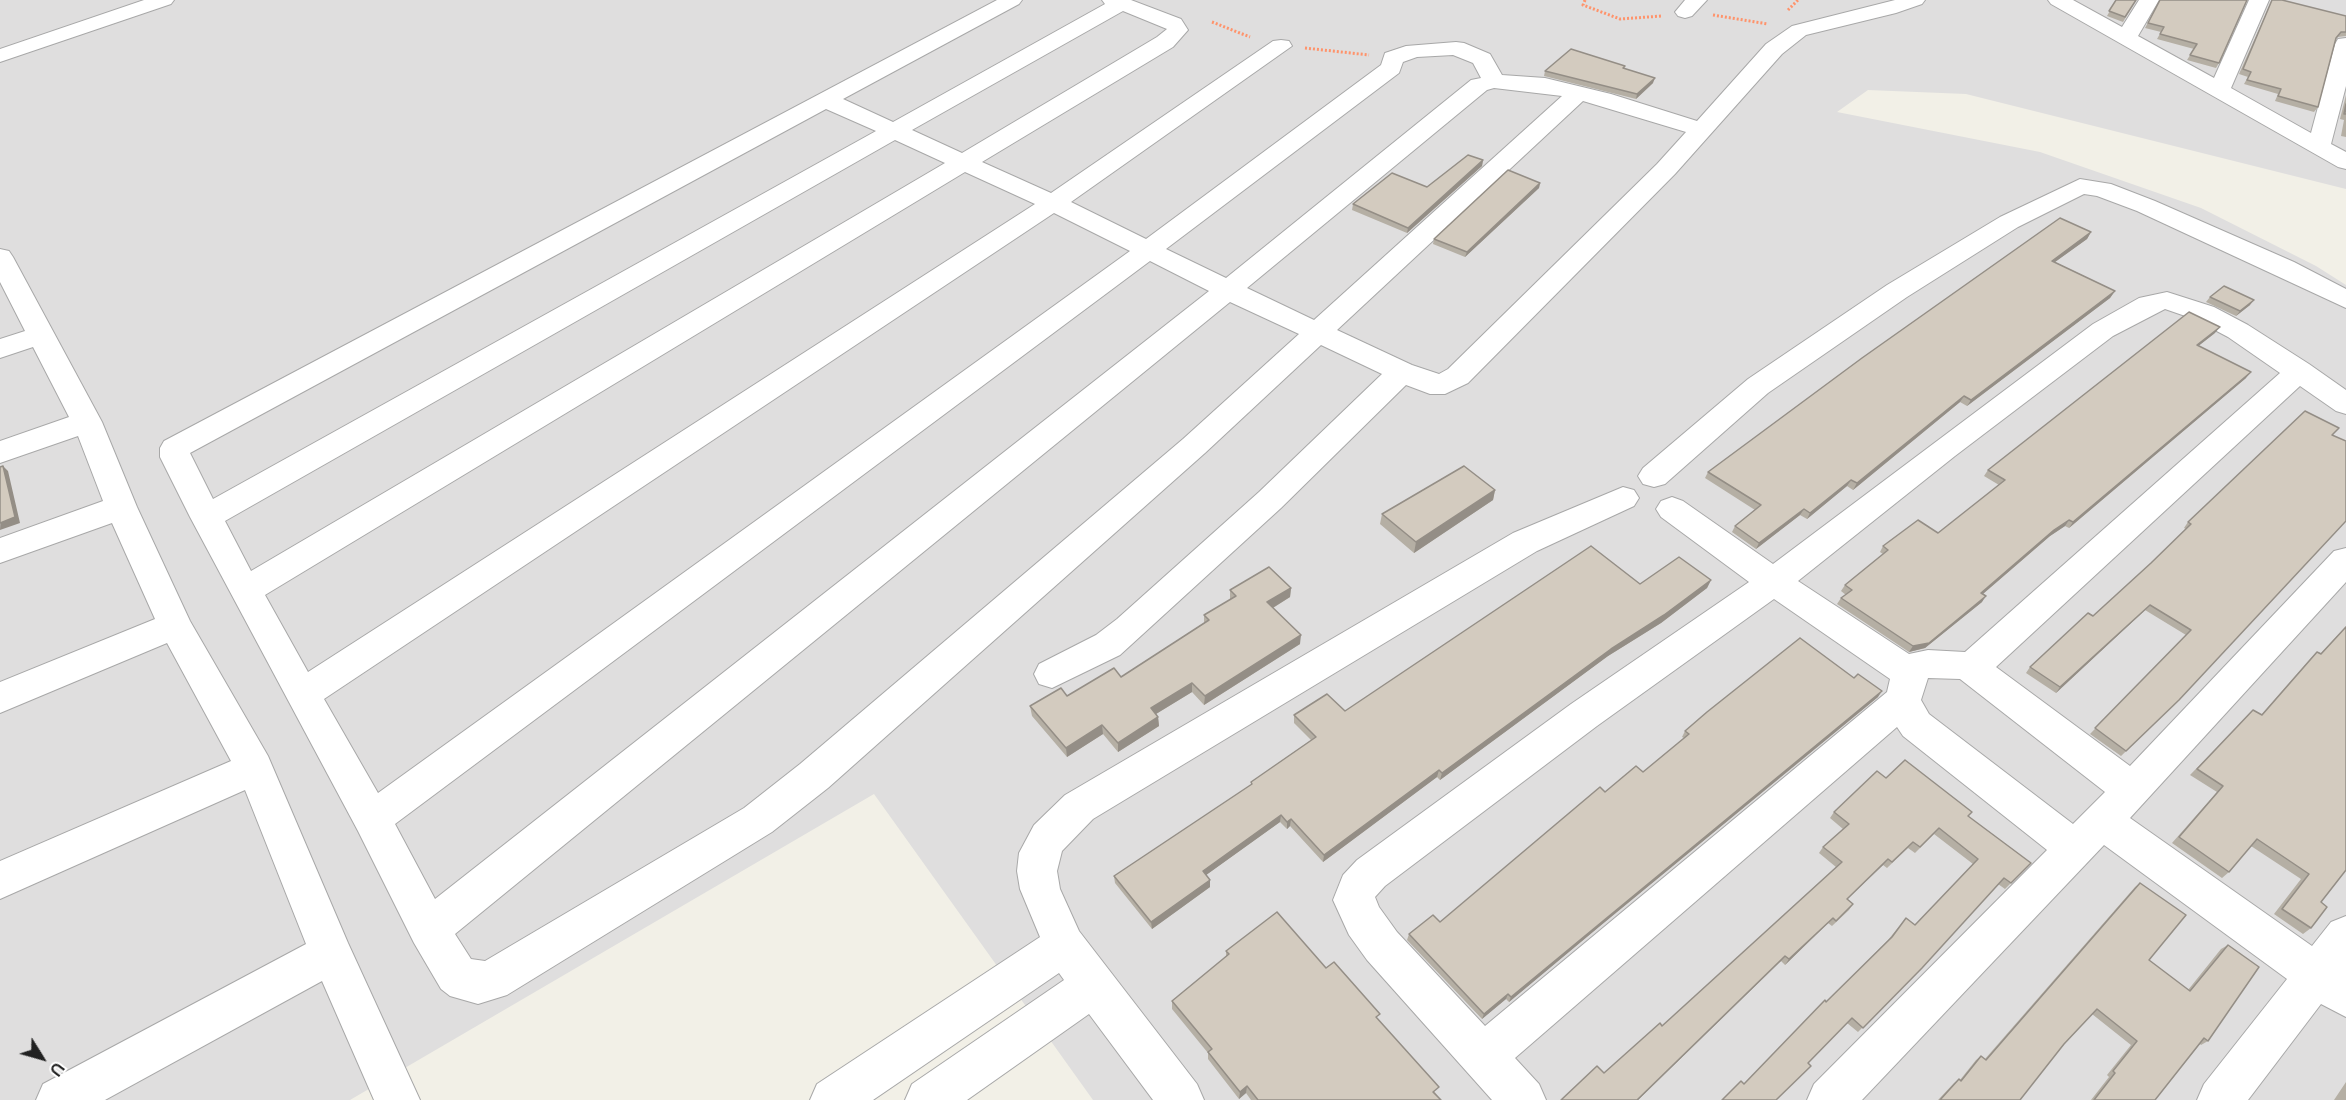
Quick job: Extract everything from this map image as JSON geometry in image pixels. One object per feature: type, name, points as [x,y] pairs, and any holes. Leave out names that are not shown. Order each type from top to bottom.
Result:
[{"type":"street","points":[[0,56],[164,0]]},
{"type":"street","points":[[1012,0],[179,445],[173,452],[245,591],[372,819],[429,928],[456,974],[465,981],[478,983],[492,980],[634,897],[758,820],[894,708],[1319,333],[1578,93]]},
{"type":"street","points":[[826,100],[1053,203],[1228,290],[1402,372],[1438,385],[1445,384],[1458,376],[1703,130],[1738,86],[1774,49],[1798,30],[1889,9],[1915,0]]},
{"type":"street","points":[[2058,0],[2220,89],[2346,162]]},
{"type":"street","points":[[2126,38],[2149,0]]},
{"type":"street","points":[[2220,89],[2259,0]]},
{"type":"street","points":[[206,517],[1117,2],[1174,23],[1178,30],[1165,42],[245,591]]},
{"type":"street","points":[[2319,146],[2346,44]]},
{"type":"street","points":[[303,694],[1053,203],[1281,46]]},
{"type":"street","points":[[372,819],[1148,250],[1391,68],[1393,58],[1414,51],[1456,48],[1468,51],[1482,59],[1494,81]]},
{"type":"street","points":[[429,928],[1228,290],[1471,90],[1494,81],[1526,82],[1578,93],[1703,130]]},
{"type":"street","points":[[1654,476],[1758,386],[1897,291],[2009,222],[2080,186],[2102,189],[2175,218],[2346,300]]},
{"type":"street","points":[[0,257],[87,422],[121,507],[175,625],[255,768],[331,953],[397,1100]]},
{"type":"street","points":[[1523,1100],[1382,945],[1364,921],[1354,900],[1356,888],[1371,873],[1584,715],[1774,582],[1944,449],[2103,330],[2149,304],[2167,300],[2190,307],[2238,331],[2346,404]]},
{"type":"street","points":[[0,349],[41,335]]},
{"type":"street","points":[[1971,668],[2299,371]]},
{"type":"street","points":[[1052,674],[1108,645],[1129,629],[1270,500],[1402,372]]},
{"type":"street","points":[[0,452],[87,422]]},
{"type":"street","points":[[1636,474],[1654,476],[1670,484],[1677,497],[1672,508],[1665,512],[1647,513],[1628,504],[1623,498],[1620,492],[1623,480],[1636,474]]},
{"type":"street","points":[[1181,1100],[1064,945],[1040,889],[1037,871],[1039,853],[1062,821],[1079,807],[1525,542],[1623,498]]},
{"type":"street","points":[[0,551],[121,507]]},
{"type":"street","points":[[1672,508],[1774,582],[1906,686],[1907,713],[1916,725],[2021,809],[2088,834],[2331,986]]},
{"type":"street","points":[[1830,1100],[2132,790],[2346,560]]},
{"type":"street","points":[[0,698],[175,625]]},
{"type":"street","points":[[1484,1056],[1906,686],[1917,666],[1928,664],[1971,668],[2132,790]]},
{"type":"street","points":[[0,880],[255,768]]},
{"type":"street","points":[[2220,1100],[2331,986],[2346,936]]},
{"type":"street","points":[[833,1100],[1064,945]]},
{"type":"street","points":[[59,1100],[331,953]]},
{"type":"street","points":[[928,1100],[1095,984]]},
{"type":"shaded area","points":[[0,0],[2346,0],[2346,189],[1966,94],[1868,90],[1837,112],[2040,152],[2201,208],[2316,266],[2346,285],[2346,1100],[1093,1100],[874,794],[350,1100],[0,1100]]},
{"type":"building","points":[[2116,0],[2136,0],[2125,17],[2109,11]]},
{"type":"building","points":[[2160,0],[2247,0],[2219,63],[2190,55],[2197,44],[2160,34],[2164,27],[2148,23]]},
{"type":"building","points":[[2272,0],[2282,0],[2346,16],[2346,32],[2341,32],[2336,38],[2318,107],[2278,96],[2281,89],[2247,80],[2251,72],[2243,69]]},
{"type":"building","points":[[1571,49],[1655,78],[1637,94],[1545,71]]},
{"type":"building","points":[[1468,155],[1483,160],[1408,228],[1353,204],[1392,173],[1427,187]]},
{"type":"building","points":[[1508,170],[1540,183],[1467,252],[1434,239]]},
{"type":"building","points":[[2060,218],[2091,232],[2052,261],[2115,291],[1971,400],[1964,396],[1857,483],[1851,480],[1810,513],[1804,509],[1759,543],[1735,526],[1761,505],[1708,472],[1862,358]]},
{"type":"building","points":[[2224,286],[2254,300],[2240,311],[2210,297]]},
{"type":"building","points":[[2189,312],[2220,327],[2197,345],[2251,372],[2073,522],[2069,520],[2054,530],[1981,593],[1986,596],[1929,643],[1913,646],[1841,598],[1852,590],[1845,585],[1888,550],[1883,546],[1918,520],[1938,533],[2005,480],[1988,470]]},
{"type":"building","points":[[2305,411],[2339,428],[2332,435],[2346,441],[2346,521],[2179,700],[2126,751],[2095,728],[2191,630],[2150,605],[2060,687],[2030,667],[2088,613],[2093,616],[2151,563],[2191,524],[2188,522]]},
{"type":"building","points":[[3,466],[15,517],[0,523],[0,467]]},
{"type":"building","points":[[1464,466],[1495,490],[1416,542],[1382,514]]},
{"type":"building","points":[[1591,546],[1640,584],[1679,557],[1711,580],[1664,615],[1611,649],[1442,773],[1439,770],[1324,855],[1291,819],[1287,822],[1281,815],[1203,871],[1210,880],[1151,922],[1114,876],[1252,784],[1251,782],[1316,737],[1294,715],[1327,694],[1345,711]]},
{"type":"building","points":[[1269,567],[1291,588],[1267,602],[1301,635],[1205,696],[1192,683],[1151,708],[1158,717],[1118,743],[1102,725],[1066,748],[1030,706],[1061,688],[1067,696],[1114,668],[1121,677],[1209,620],[1204,615],[1236,596],[1230,590]]},
{"type":"building","points":[[2346,627],[2346,870],[2321,902],[2327,907],[2311,928],[2282,909],[2309,874],[2257,839],[2229,872],[2179,837],[2223,786],[2197,769],[2253,710],[2262,715],[2317,652],[2321,654]]},
{"type":"building","points":[[1800,638],[1854,678],[1858,674],[1882,691],[1511,997],[1508,994],[1484,1014],[1409,934],[1433,915],[1440,922],[1600,787],[1605,792],[1636,766],[1643,772],[1689,734],[1685,731],[1707,712]]},
{"type":"building","points":[[1905,760],[1972,812],[1968,816],[2031,863],[2011,883],[2004,878],[1922,968],[1863,1028],[1852,1018],[1808,1063],[1811,1066],[1776,1100],[1722,1100],[1741,1081],[1744,1084],[1825,1000],[1826,1002],[1892,937],[1906,918],[1915,925],[1978,859],[1939,828],[1920,847],[1913,842],[1892,862],[1888,859],[1847,899],[1853,904],[1836,921],[1833,918],[1789,959],[1785,956],[1637,1100],[1561,1100],[1597,1066],[1604,1073],[1660,1023],[1662,1026],[1842,862],[1823,847],[1849,824],[1834,812],[1877,771],[1886,778]]},
{"type":"building","points":[[2140,883],[2186,915],[2149,960],[2190,991],[2228,945],[2259,967],[2208,1041],[2204,1038],[2155,1100],[2094,1100],[2137,1041],[2097,1009],[2064,1044],[2020,1100],[1940,1100],[1959,1079],[1961,1081],[1981,1056],[1986,1060]]},
{"type":"building","points":[[1277,912],[1326,968],[1334,962],[1380,1014],[1376,1017],[1439,1087],[1433,1092],[1441,1100],[1258,1100],[1247,1086],[1240,1092],[1208,1052],[1212,1049],[1172,1001],[1229,954],[1226,951]]}]
